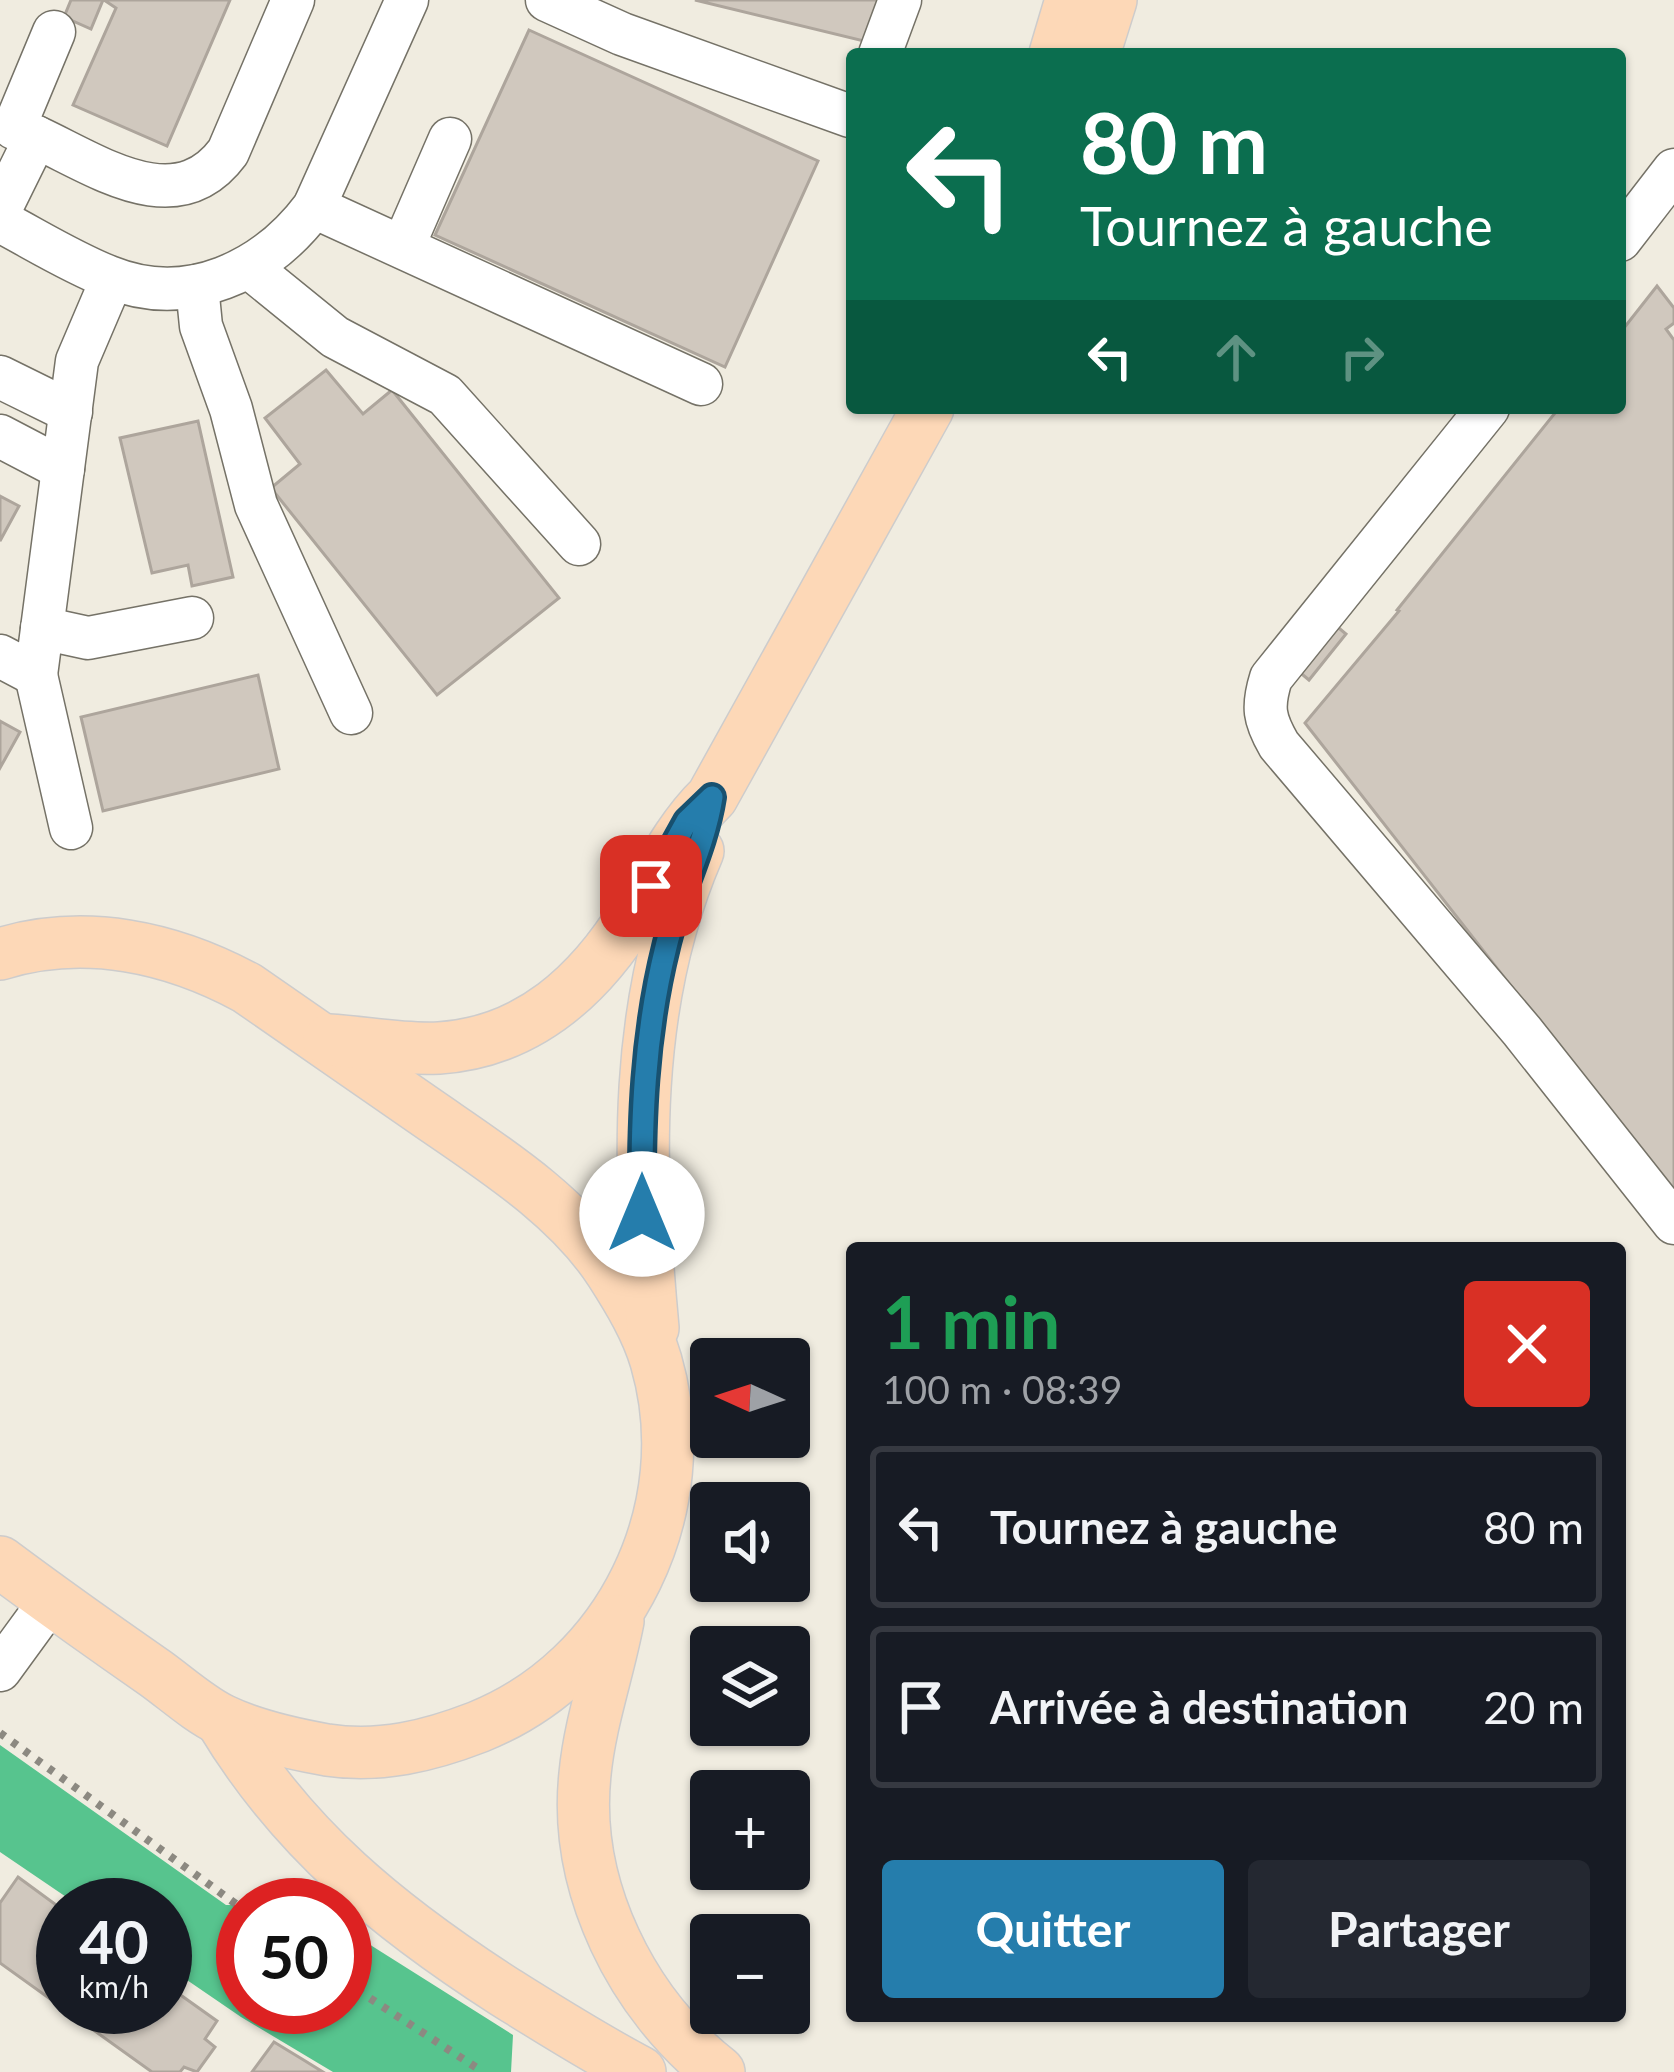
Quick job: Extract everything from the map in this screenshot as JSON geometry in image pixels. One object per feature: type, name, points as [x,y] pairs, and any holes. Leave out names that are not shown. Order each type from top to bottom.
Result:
[{"type":"main road","points":[[1056,48],[1071,0]]},
{"type":"main road","points":[[1096,48],[1111,0]]},
{"type":"main road","points":[[322,1040],[401,1048],[477,1044],[519,1029],[582,984],[613,947],[687,821],[712,797],[922,414]]},
{"type":"main road","points":[[0,1562],[221,1720],[328,1750],[400,1750],[441,1741],[536,1697],[574,1666],[619,1615],[660,1516],[666,1406],[656,1358],[642,1214],[643,1087],[651,1016],[666,947],[681,891],[706,830],[712,797]]},
{"type":"main road","points":[[0,954],[48,944],[98,942],[172,953],[247,988],[491,1157],[563,1216],[608,1267],[656,1358]]},
{"type":"main road","points":[[619,1615],[591,1726],[584,1780],[587,1839],[598,1893],[619,1948],[651,2006],[686,2047],[719,2072]]},
{"type":"main road","points":[[221,1720],[246,1761],[311,1840],[393,1916],[564,2029],[640,2072]]},
{"type":"street","points":[[54,32],[14,128],[136,182],[164,188],[212,173],[228,152],[293,0]]},
{"type":"street","points":[[0,221],[112,279],[167,288],[196,286],[250,268],[295,232],[314,207],[407,0]]},
{"type":"street","points":[[547,0],[622,34],[846,115]]},
{"type":"street","points":[[882,48],[900,0]]},
{"type":"street","points":[[0,210],[36,136]]},
{"type":"street","points":[[403,247],[450,139]]},
{"type":"street","points":[[1626,232],[1674,170]]},
{"type":"street","points":[[314,207],[701,384]]},
{"type":"street","points":[[250,268],[335,337],[445,395],[579,544]]},
{"type":"street","points":[[71,828],[18,666],[42,628],[77,361],[112,279]]},
{"type":"street","points":[[196,286],[201,326],[231,409],[256,505],[350,713]]},
{"type":"street","points":[[0,376],[70,412]]},
{"type":"street","points":[[1483,414],[1271,678],[1262,706],[1265,722],[1279,745],[1522,1030],[1674,1223]]},
{"type":"street","points":[[0,436],[63,469]]},
{"type":"street","points":[[42,628],[88,638],[192,618]]},
{"type":"street","points":[[0,1670],[51,1600]]},
{"type":"path","points":[[0,1733],[216,1889]]},
{"type":"path","points":[[372,2000],[483,2072]]},
{"type":"green space","points":[[0,1745],[188,1878],[38,1878],[0,1852]]},
{"type":"green space","points":[[192,1881],[216,1898],[216,2000],[192,1983]]},
{"type":"green space","points":[[372,1946],[513,2035],[511,2072],[333,2072],[269,2034],[372,2034]]},
{"type":"building","points":[[71,0],[103,0],[91,29],[64,17]]},
{"type":"building","points":[[104,0],[230,0],[167,146],[73,105],[116,8]]},
{"type":"building","points":[[695,0],[883,0],[872,43]]},
{"type":"building","points":[[529,30],[818,161],[725,367],[435,235]]},
{"type":"building","points":[[1657,286],[1674,308],[1674,323],[1666,329],[1674,340],[1674,1194],[1305,723],[1554,414],[1626,414],[1626,325]]},
{"type":"building","points":[[326,370],[363,414],[392,390],[559,598],[437,695],[271,488],[300,464],[265,418]]},
{"type":"building","points":[[198,421],[233,577],[192,586],[188,565],[152,573],[120,438]]},
{"type":"building","points":[[0,496],[19,506],[0,541]]},
{"type":"building","points":[[1334,624],[1346,634],[1309,680],[1297,670]]},
{"type":"building","points":[[258,675],[279,769],[103,811],[81,717]]},
{"type":"building","points":[[0,721],[20,732],[0,768]]},
{"type":"building","points":[[18,1877],[36,1890],[36,1989],[0,1963],[0,1903]]},
{"type":"building","points":[[192,2003],[216,2020],[205,2039],[215,2047],[197,2072],[184,2067],[180,2072],[152,2072],[99,2034],[192,2034]]},
{"type":"building","points":[[274,2042],[302,2059],[323,2072],[252,2072]]},
{"type":"route","points":[[642,1214],[643,1087],[651,1016],[681,891],[706,830],[712,797],[687,821],[651,886]]}]
